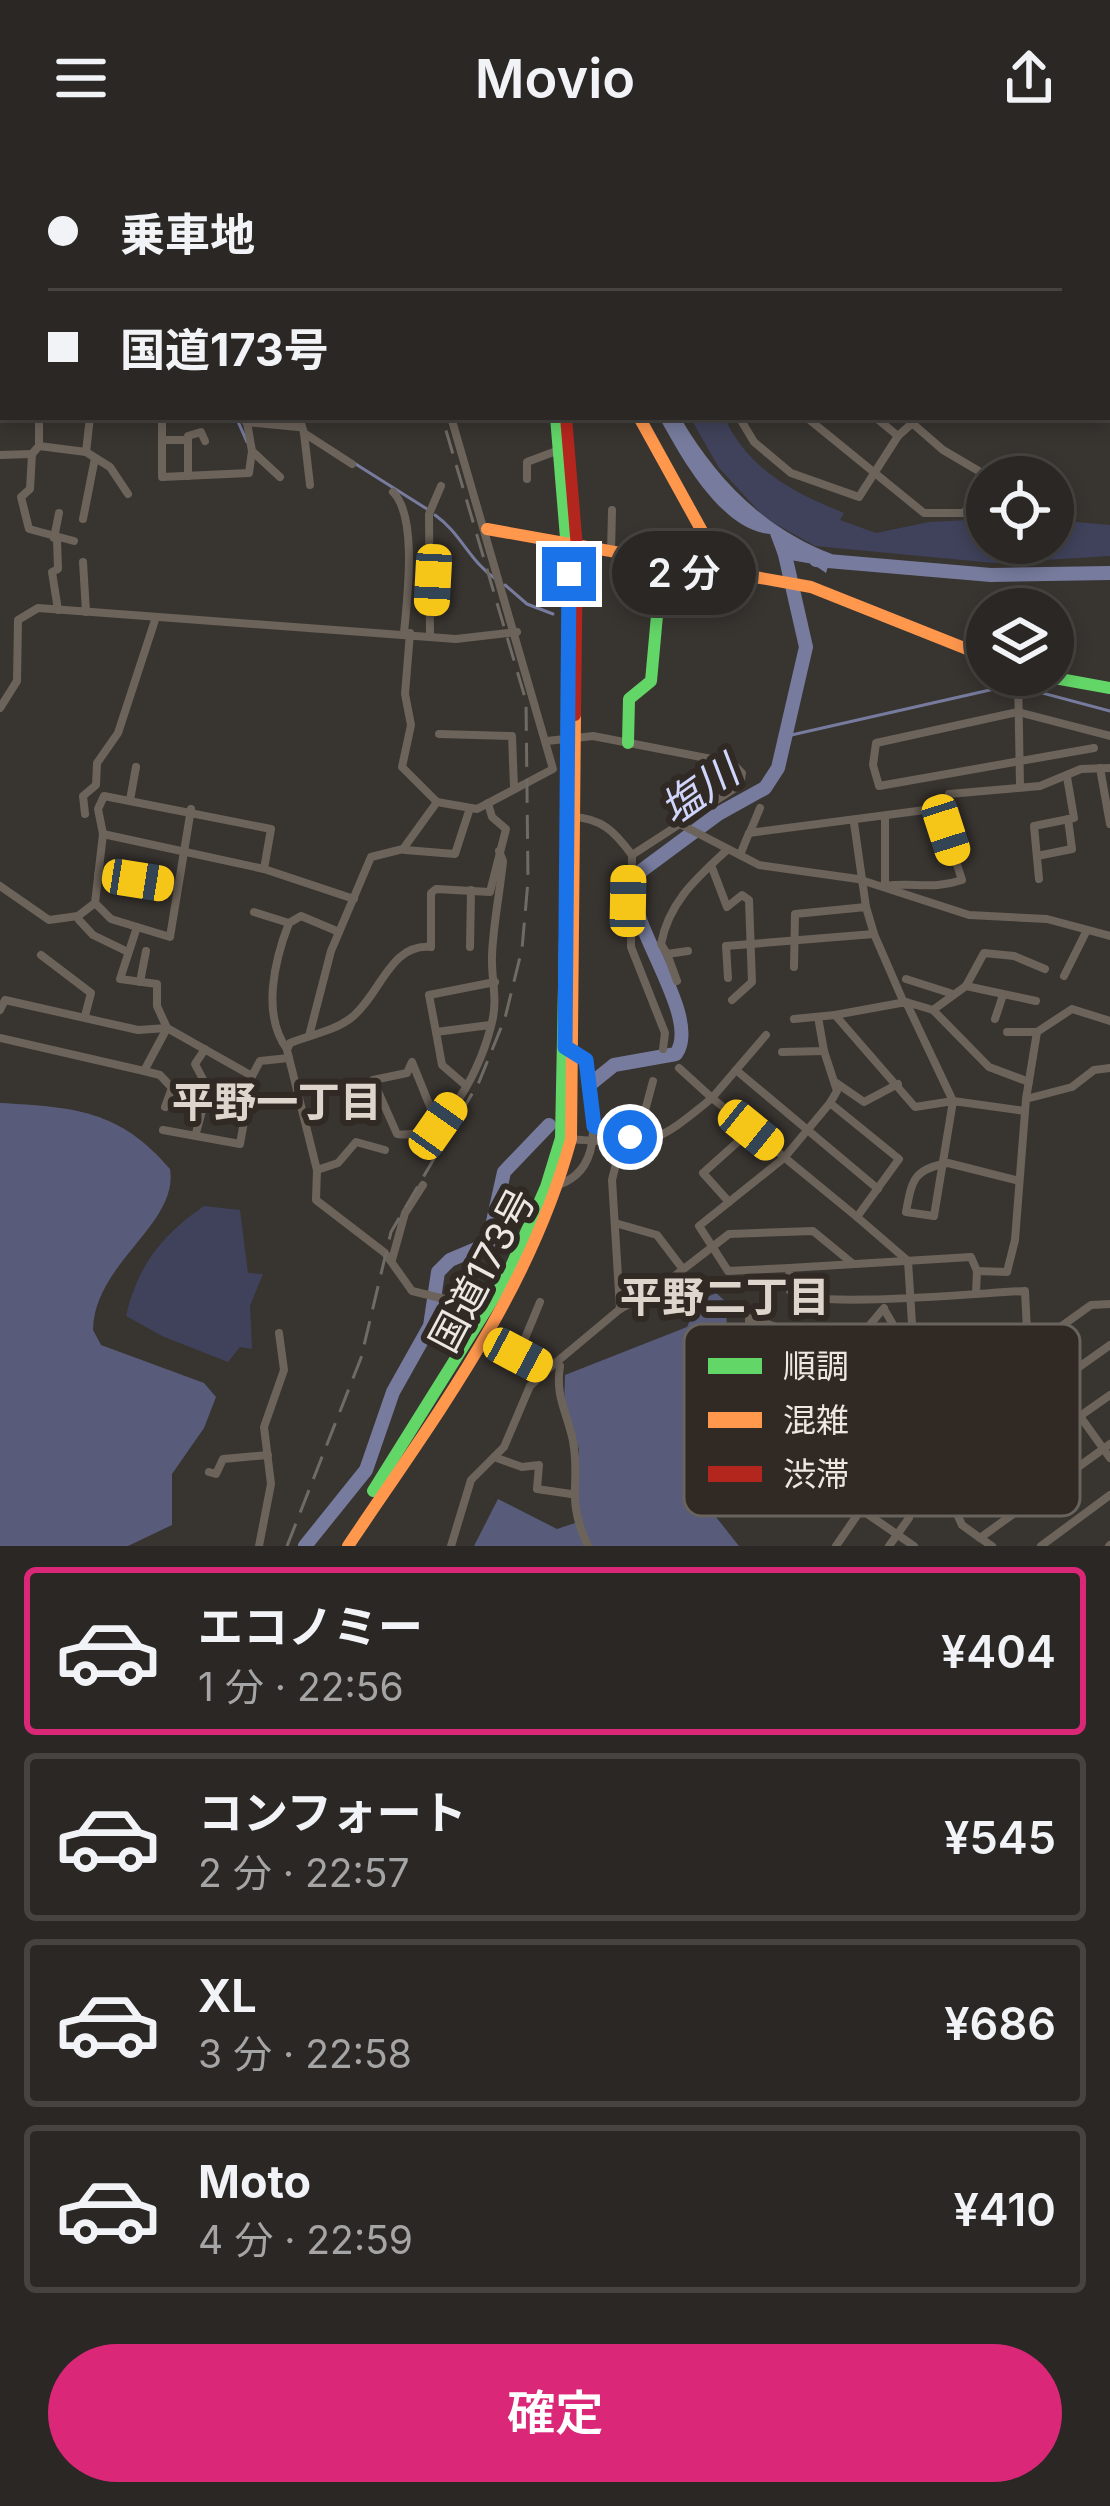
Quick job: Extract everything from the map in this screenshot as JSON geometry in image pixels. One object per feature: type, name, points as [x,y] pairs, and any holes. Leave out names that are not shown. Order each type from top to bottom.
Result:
[{"type":"main road","name":"国道173号","points":[[556,420],[572,547]]},
{"type":"main road","name":"国道173号","points":[[344,1546],[546,1231],[566,1138],[573,739],[566,420]]},
{"type":"main road","points":[[641,420],[724,571]]},
{"type":"main road","points":[[487,529],[797,585],[966,649]]},
{"type":"main road","points":[[628,743],[629,698],[651,681],[662,561]]},
{"type":"main road","points":[[1074,682],[1110,688]]},
{"type":"street","points":[[38,420],[30,489],[21,497],[29,529],[74,541]]},
{"type":"street","points":[[83,519],[90,420]]},
{"type":"street","points":[[162,420],[162,477],[249,473],[252,451],[246,420],[300,426],[352,464]]},
{"type":"street","points":[[393,492],[401,503],[408,548],[405,694],[411,725],[402,767],[437,802],[469,811],[553,769],[452,420]]},
{"type":"street","points":[[741,420],[754,442],[803,481],[832,484],[859,497],[898,436],[916,420],[943,450],[966,464]]},
{"type":"street","points":[[810,420],[924,513],[966,510]]},
{"type":"street","points":[[879,420],[898,436]]},
{"type":"street","points":[[300,426],[310,485]]},
{"type":"street","points":[[162,440],[188,440],[201,432],[205,441]]},
{"type":"street","points":[[188,440],[188,476]]},
{"type":"street","points":[[0,455],[35,450],[91,455],[110,467],[128,494]]},
{"type":"street","points":[[527,479],[527,462],[559,450]]},
{"type":"street","points":[[252,451],[280,477]]},
{"type":"street","points":[[430,634],[429,514],[437,490]]},
{"type":"street","points":[[611,553],[612,510]]},
{"type":"street","points":[[58,610],[52,572],[58,569],[59,513]]},
{"type":"street","points":[[83,562],[86,612]]},
{"type":"street","points":[[0,708],[17,681],[18,620],[38,608],[483,638],[517,632]]},
{"type":"street","points":[[85,814],[83,796],[96,785],[97,763],[118,733],[156,617]]},
{"type":"street","points":[[1018,696],[1020,785]]},
{"type":"street","points":[[1094,748],[879,787],[873,765],[876,743],[1018,712],[1110,736]]},
{"type":"street","points":[[439,734],[512,736],[514,787]]},
{"type":"street","points":[[547,741],[628,743],[732,763],[742,772],[740,785],[632,855]]},
{"type":"street","points":[[130,800],[136,767]]},
{"type":"street","points":[[885,886],[904,884],[922,890],[962,880],[946,830],[950,794],[1105,768],[1110,819]]},
{"type":"street","points":[[1039,879],[1034,826],[1074,818],[1067,777]]},
{"type":"street","points":[[0,886],[49,920],[78,916],[94,903],[104,834],[98,809],[104,796],[190,809],[271,829],[264,868]]},
{"type":"street","points":[[403,849],[437,802]]},
{"type":"street","points":[[288,1054],[290,1043],[349,1020],[380,988],[400,953],[414,945],[431,947],[431,893],[436,889],[490,892],[506,830],[492,817],[488,803]]},
{"type":"street","points":[[749,833],[854,823],[948,807]]},
{"type":"street","points":[[740,855],[760,808]]},
{"type":"street","points":[[94,903],[111,920],[170,937],[190,809]]},
{"type":"street","points":[[308,1036],[339,932],[371,857],[403,849],[454,854],[469,811]]},
{"type":"street","points":[[572,817],[592,818],[614,831],[632,855],[631,947],[665,1033],[663,1049]]},
{"type":"street","points":[[885,818],[885,886]]},
{"type":"street","points":[[1037,856],[1072,849],[1068,819]]},
{"type":"street","points":[[854,823],[858,879],[874,934],[953,1100],[943,1165],[934,1216],[906,1212],[918,1171],[943,1165],[1019,1181]]},
{"type":"street","points":[[680,824],[759,865],[858,879],[969,915],[1047,920],[1110,936]]},
{"type":"street","points":[[104,834],[264,868],[354,899]]},
{"type":"street","points":[[677,981],[661,944],[664,926],[681,893],[728,849]]},
{"type":"street","points":[[438,1126],[412,1062],[407,1073],[373,1080],[397,1133],[417,1137],[438,1126],[464,1084],[492,1025],[492,956],[503,861],[499,850]]},
{"type":"street","points":[[711,865],[727,907],[742,895],[748,900],[754,944],[752,982],[732,1000]]},
{"type":"street","points":[[98,874],[178,887]]},
{"type":"street","points":[[470,947],[472,890]]},
{"type":"street","points":[[794,967],[795,914],[866,907]]},
{"type":"street","points":[[254,912],[289,922],[301,916],[339,932]]},
{"type":"street","points":[[80,920],[93,935],[128,952]]},
{"type":"street","points":[[289,922],[274,974],[275,1026],[288,1054],[317,1170],[316,1200],[392,1259],[412,1291],[461,1303],[480,1336],[547,1370]]},
{"type":"street","points":[[137,927],[120,979],[160,988],[157,1006],[167,1028]]},
{"type":"street","points":[[1064,976],[1086,932]]},
{"type":"street","points":[[728,978],[726,946],[874,934]]},
{"type":"street","points":[[140,982],[146,951]]},
{"type":"street","points":[[667,954],[688,951]]},
{"type":"street","points":[[933,1010],[966,986],[984,953],[1014,956],[1045,968]]},
{"type":"street","points":[[41,955],[91,993],[86,1016]]},
{"type":"street","points":[[900,981],[917,969]]},
{"type":"street","points":[[900,981],[955,994]]},
{"type":"street","points":[[464,1084],[442,1065],[429,994],[495,982]]},
{"type":"street","points":[[966,986],[1036,1001]]},
{"type":"street","points":[[995,1019],[1003,995]]},
{"type":"street","points":[[0,1010],[5,1000],[138,1030],[167,1028],[252,1076]]},
{"type":"street","points":[[794,1019],[905,1003],[933,1010],[989,1067],[1029,1082]]},
{"type":"street","points":[[1007,1032],[1037,1032],[1072,1009],[1110,1020]]},
{"type":"street","points":[[835,1015],[915,1107],[953,1100],[1025,1111]]},
{"type":"street","points":[[818,1017],[837,1091],[784,1157],[699,1226],[714,1242],[728,1270],[971,1257],[977,1270],[976,1293]]},
{"type":"street","points":[[436,1032],[492,1025]]},
{"type":"street","points":[[144,1071],[167,1028]]},
{"type":"street","points":[[977,1270],[1006,1272],[1037,1032]]},
{"type":"street","points":[[566,1138],[621,1144],[661,1140],[712,1098],[766,1035]]},
{"type":"street","points":[[0,1038],[160,1075],[172,1088],[165,1107]]},
{"type":"street","points":[[196,1133],[208,1089],[195,1064],[205,1049]]},
{"type":"street","points":[[555,1185],[574,1176],[595,1140],[586,1060],[570,1050]]},
{"type":"street","points":[[782,1052],[824,1051]]},
{"type":"street","points":[[163,1130],[240,1144],[252,1076],[260,1060],[288,1054]]},
{"type":"street","points":[[680,1068],[908,1261],[909,1324]]},
{"type":"street","points":[[1026,1099],[1072,1087],[1094,1070],[1110,1068]]},
{"type":"street","points":[[736,1070],[878,1189]]},
{"type":"street","points":[[594,1126],[620,1137],[639,1133],[653,1081]]},
{"type":"street","points":[[835,1082],[864,1102],[898,1084]]},
{"type":"street","points":[[830,1103],[899,1159],[857,1217]]},
{"type":"street","points":[[729,1202],[703,1172],[751,1130]]},
{"type":"street","points":[[317,1170],[338,1163],[356,1142],[386,1150]]},
{"type":"street","points":[[620,1310],[612,1180],[621,1144]]},
{"type":"street","points":[[392,1259],[405,1213],[423,1185]]},
{"type":"street","points":[[615,1223],[657,1234],[682,1268]]},
{"type":"street","points":[[451,1546],[466,1514],[471,1480],[504,1447],[530,1386],[620,1310],[714,1242],[729,1234],[813,1231],[854,1264]]},
{"type":"street","points":[[789,1268],[795,1298],[1025,1291],[1027,1324]]},
{"type":"street","points":[[877,1297],[896,1324]]},
{"type":"street","points":[[518,1355],[540,1302]]},
{"type":"street","points":[[1064,1324],[1091,1305],[1110,1304]]},
{"type":"street","points":[[871,1324],[884,1309]]},
{"type":"street","points":[[259,1546],[270,1500],[267,1413],[284,1370],[279,1333]]},
{"type":"street","points":[[1080,1367],[1110,1345]]},
{"type":"street","points":[[560,1364],[560,1409],[573,1444],[571,1494],[588,1546]]},
{"type":"street","points":[[1110,1395],[1080,1417],[1107,1446],[1110,1458]]},
{"type":"street","points":[[1080,1466],[1107,1446]]},
{"type":"street","points":[[209,1472],[216,1474],[223,1459],[268,1455]]},
{"type":"street","points":[[494,1456],[522,1467],[539,1465],[538,1489],[571,1494]]},
{"type":"street","points":[[1041,1546],[1110,1495]]},
{"type":"street","points":[[836,1546],[857,1516]]},
{"type":"street","points":[[870,1516],[914,1546]]},
{"type":"street","points":[[958,1516],[962,1525],[992,1546]]},
{"type":"street","points":[[980,1538],[1010,1516]]},
{"type":"street","points":[[890,1546],[909,1518]]},
{"type":"shaded area","points":[[661,420],[682,420],[744,499],[785,530],[832,554],[826,573],[813,564],[779,558],[770,534],[736,520],[692,472]]},
{"type":"shaded area","points":[[692,420],[726,420],[759,465],[807,497],[844,513],[840,520],[876,533],[966,520],[966,560],[815,546],[765,518],[719,468]]},
{"type":"shaded area","points":[[1074,522],[1110,525],[1110,556],[1074,558]]},
{"type":"shaded area","points":[[0,1103],[94,1115],[133,1134],[170,1169],[162,1208],[107,1284],[93,1330],[101,1345],[204,1383],[216,1397],[204,1428],[172,1474],[172,1525],[128,1546],[0,1546]]},
{"type":"shaded area","points":[[204,1206],[240,1210],[248,1273],[263,1274],[250,1306],[252,1349],[240,1347],[228,1362],[126,1316],[153,1253]]},
{"type":"shaded area","points":[[716,1293],[725,1301],[727,1324],[688,1324],[699,1301]]},
{"type":"shaded area","points":[[684,1328],[684,1516],[718,1516],[739,1546],[474,1546],[498,1499],[557,1529],[575,1523],[579,1449],[564,1407],[565,1375]]},
{"type":"waterway","points":[[237,420],[247,442]]},
{"type":"waterway","points":[[354,463],[427,509]]},
{"type":"waterway","points":[[435,515],[497,580]]},
{"type":"waterway","name":"塩川","points":[[593,1082],[614,1065],[676,1054],[681,1039],[674,998],[636,908],[633,889],[641,871],[718,814],[765,788],[778,768],[806,647],[783,546]]},
{"type":"waterway","points":[[816,560],[991,575],[1110,573]]},
{"type":"waterway","points":[[505,585],[527,604],[553,614]]},
{"type":"waterway","points":[[787,736],[1012,685],[1110,711]]},
{"type":"waterway","name":"塩川","points":[[305,1546],[366,1470],[393,1392],[430,1326],[438,1272],[450,1260],[488,1244],[504,1172],[549,1125]]},
{"type":"railway","points":[[287,1546],[361,1358],[391,1232],[479,1082],[505,1018],[522,949],[528,881],[526,701],[443,420]]},
{"type":"traffic: fast","points":[[556,420],[569,574]]},
{"type":"traffic: fast","points":[[628,743],[629,699],[651,681],[662,561]]},
{"type":"traffic: fast","points":[[1074,682],[1110,688]]},
{"type":"traffic: fast","points":[[373,1491],[506,1278],[546,1187],[561,1138],[567,836]]},
{"type":"traffic: slow","points":[[641,420],[724,571]]},
{"type":"traffic: slow","points":[[487,529],[811,587],[966,649]]},
{"type":"traffic: slow","points":[[348,1546],[446,1400],[505,1301],[531,1249],[571,1139],[575,715]]},
{"type":"traffic: jam","points":[[566,420],[577,548],[575,715]]},
{"type":"district","name":"平野一丁目","points":[[277,1102]]},
{"type":"district","name":"平野二丁目","points":[[725,1297]]},
{"type":"route","points":[[569,574],[565,1047],[586,1060],[594,1126],[630,1137]]}]
